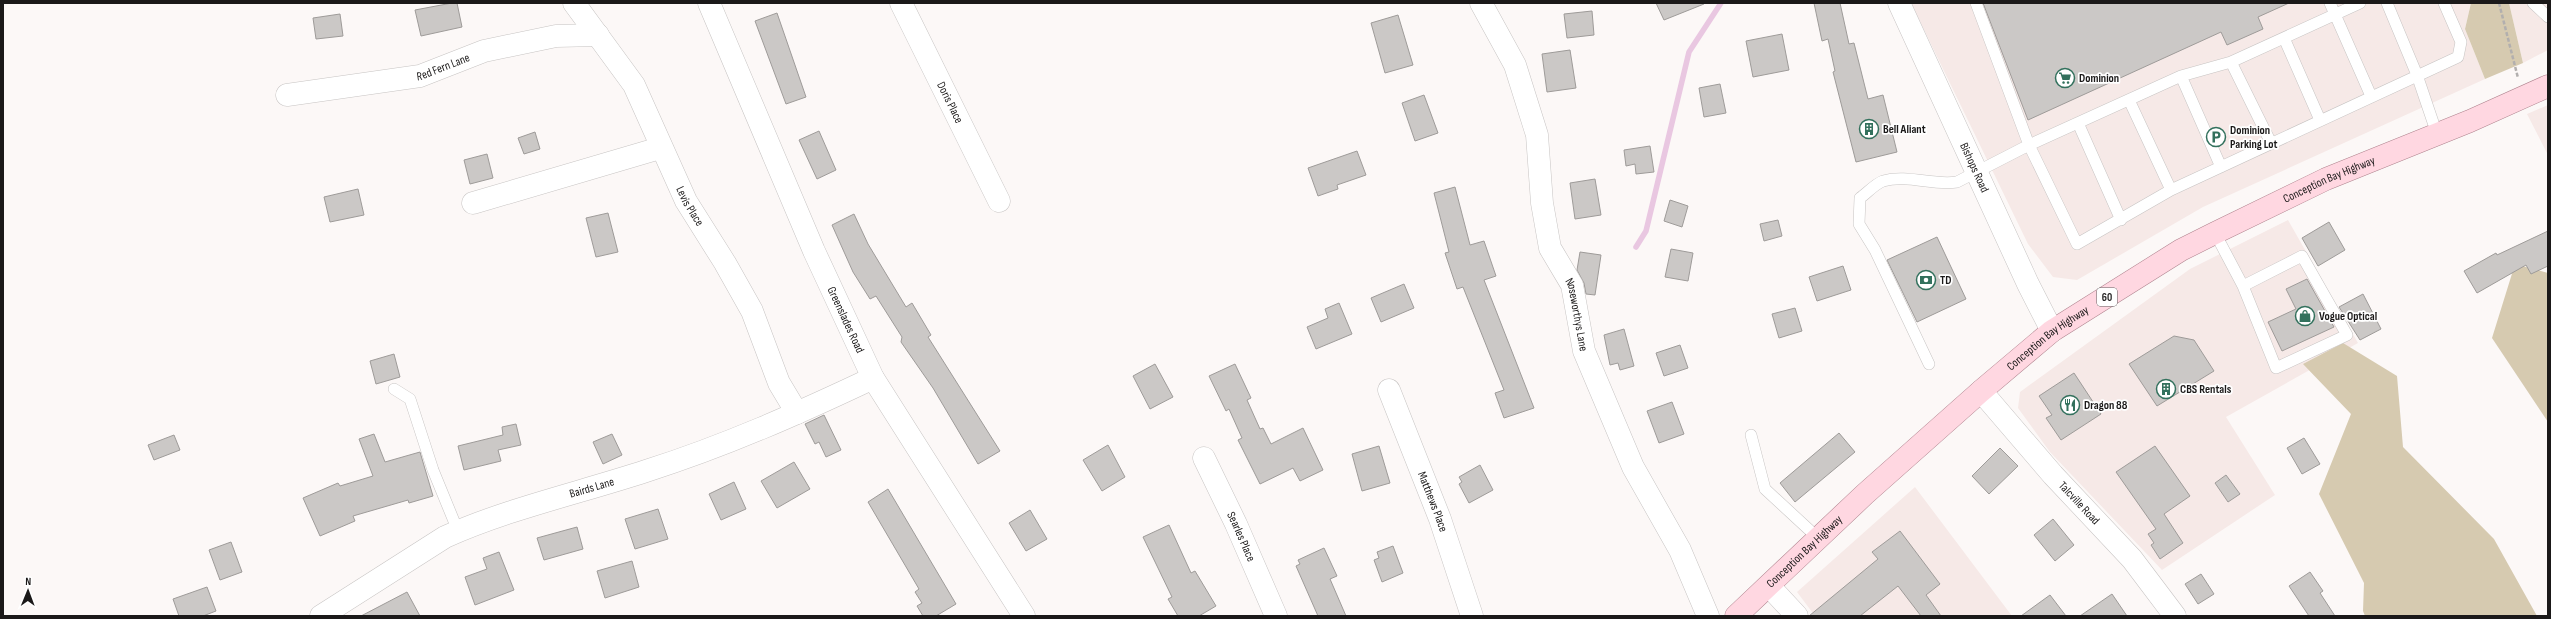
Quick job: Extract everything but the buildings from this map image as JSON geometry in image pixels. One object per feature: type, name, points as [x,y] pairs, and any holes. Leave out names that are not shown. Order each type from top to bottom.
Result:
[{"type":"main road","name":"Conception Bay Highway","points":[[1736,616],[1818,538],[1981,391],[2052,331],[2180,250],[2326,179],[2524,98],[2548,86]]},
{"type":"street","name":"Levis Place","points":[[574,3],[634,85],[660,148],[686,201],[726,263],[752,311],[779,383],[797,413]]},
{"type":"street","name":"Greenslades Road","points":[[709,3],[814,251],[873,378],[1024,616]]},
{"type":"street","name":"Doris Place","points":[[902,3],[999,201]]},
{"type":"street","name":"Noseworthys Lane","points":[[1481,3],[1516,65],[1536,135],[1542,203],[1550,248],[1572,285],[1584,351],[1633,467],[1680,550],[1708,616]]},
{"type":"street","name":"Bishops Road","points":[[1899,3],[1978,172],[2028,284],[2052,331]]},
{"type":"street","name":"Red Fern Lane","points":[[287,95],[420,76],[484,51],[556,36],[598,35]]},
{"type":"street","points":[[473,203],[660,148]]},
{"type":"street","name":"Bairds Lane","points":[[321,616],[445,537],[458,531],[530,505],[647,471],[741,437],[873,378]]},
{"type":"street","name":"Matthews Place","points":[[1389,390],[1440,519],[1472,616]]},
{"type":"street","name":"Talcville Road","points":[[1981,391],[2053,475],[2132,559],[2175,616]]},
{"type":"street","name":"Searles Place","points":[[1204,458],[1236,524],[1276,616]]},
{"type":"street","points":[[1769,586],[1797,616]]},
{"type":"lane","points":[[1976,3],[2028,145],[2077,244],[2122,220],[2171,190],[2271,142],[2458,57],[2461,42],[2444,3]]},
{"type":"lane","points":[[2330,3],[2371,96]]},
{"type":"lane","points":[[1929,364],[1875,250],[1860,224],[1860,198],[1882,181],[1909,178],[1944,184],[1957,182],[2028,145],[2181,76],[2230,62],[2360,3]]},
{"type":"lane","points":[[2387,3],[2417,75],[2437,134]]},
{"type":"lane","points":[[2533,3],[2548,18]]},
{"type":"lane","points":[[2284,38],[2320,120]]},
{"type":"lane","points":[[2230,62],[2271,142]]},
{"type":"lane","points":[[2181,76],[2221,166]]},
{"type":"lane","points":[[2129,100],[2171,190]]},
{"type":"lane","points":[[2078,123],[2122,220]]},
{"type":"lane","points":[[2215,233],[2243,286],[2276,368],[2346,335],[2302,256],[2243,286]]},
{"type":"lane","points":[[394,389],[410,399],[433,470],[458,531]]},
{"type":"lane","points":[[1751,435],[1765,489],[1818,538]]},
{"type":"path","points":[[2499,3],[2524,98]]},
{"type":"shaded area","name":"Dominion Parking Lot","points":[[1911,3],[2471,3],[2465,29],[2485,79],[2203,207],[2077,280],[2053,277],[2028,244]]},
{"type":"shaded area","points":[[2471,3],[2509,3],[2523,63],[2485,79],[2465,29]]},
{"type":"shaded area","points":[[2509,3],[2548,3],[2548,50],[2523,63]]},
{"type":"shaded area","points":[[2548,105],[2548,155],[2527,114]]},
{"type":"shaded area","points":[[2288,220],[2358,343],[2226,417],[2275,495],[2162,570],[2050,452],[2018,408],[2020,392],[2190,269]]},
{"type":"shaded area","points":[[2515,264],[2548,273],[2548,422],[2492,338]]},
{"type":"shaded area","points":[[2343,343],[2397,376],[2403,447],[2494,539],[2537,616],[2365,616],[2363,611],[2364,583],[2319,494],[2351,414],[2303,364]]},
{"type":"shaded area","points":[[1915,487],[2012,616],[1815,616],[1797,592]]},
{"type":"waterway","points":[[1636,247],[1646,231],[1689,52],[1721,3]]},
{"type":"place","name":"Dominion","points":[[2065,78]]},
{"type":"place","name":"Bell Aliant","points":[[1869,129]]},
{"type":"place","name":"Dominion Parking Lot","points":[[2216,137]]},
{"type":"place","name":"TD","points":[[1926,280]]},
{"type":"place","name":"Vogue Optical","points":[[2305,316]]},
{"type":"place","name":"CBS Rentals","points":[[2166,389]]},
{"type":"place","name":"Dragon 88","points":[[2070,405]]}]
